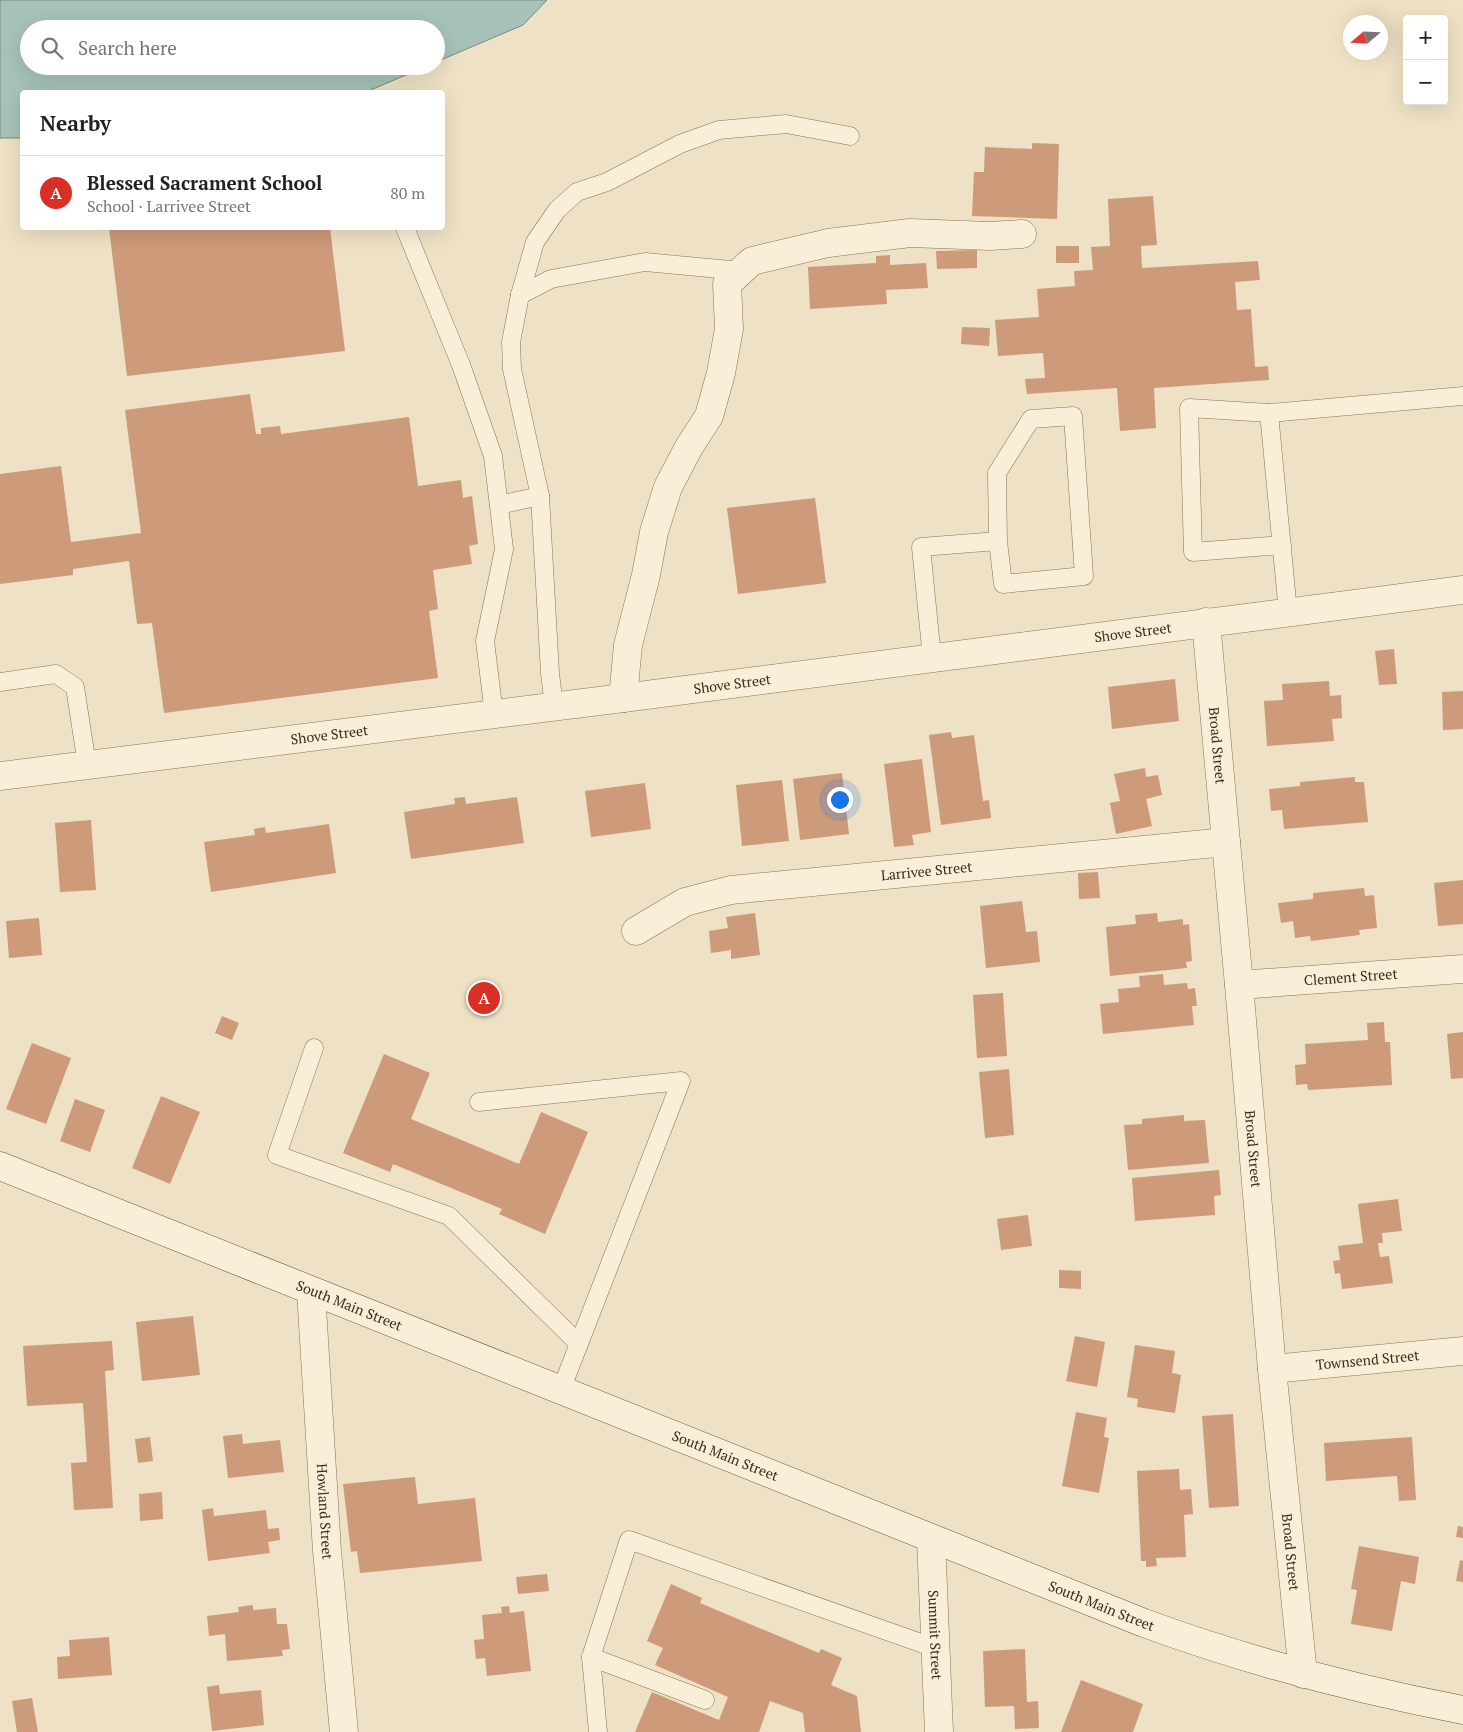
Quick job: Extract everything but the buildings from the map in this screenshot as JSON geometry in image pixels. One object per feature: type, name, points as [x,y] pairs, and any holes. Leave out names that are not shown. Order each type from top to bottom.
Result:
[{"type":"street","points":[[623,698],[628,645],[646,575],[654,532],[668,487],[689,447],[709,416],[720,373],[729,329],[727,284],[752,261],[828,243],[910,233],[990,236],[1022,234]]},
{"type":"street","name":"Shove Street","points":[[0,776],[1463,590]]},
{"type":"street","name":"Broad Street","points":[[1206,622],[1272,1369],[1304,1674]]},
{"type":"street","name":"Larrivee Street","points":[[636,931],[685,902],[731,890],[1226,842]]},
{"type":"street","name":"Clement Street","points":[[1239,985],[1463,969]]},
{"type":"street","name":"South Main Street","points":[[0,1166],[1144,1623],[1205,1645],[1304,1674],[1358,1688],[1463,1710]]},
{"type":"street","name":"Howland Street","points":[[311,1290],[327,1551],[344,1732]]},
{"type":"street","name":"Townsend Street","points":[[1272,1369],[1463,1351]]},
{"type":"street","name":"Summit Street","points":[[931,1539],[939,1732]]},
{"type":"lane","points":[[554,707],[550,673],[540,496],[512,369],[510,342],[520,295],[535,242],[557,210],[577,192],[607,182],[680,144],[719,130],[786,124],[850,136]]},
{"type":"lane","points":[[406,230],[461,365],[492,456],[504,549],[485,641],[494,714]]},
{"type":"lane","points":[[520,295],[550,279],[645,262],[741,271]]},
{"type":"lane","points":[[1282,545],[1193,552],[1188,408],[1269,412],[1463,396]]},
{"type":"lane","points":[[1269,412],[1288,612]]},
{"type":"lane","points":[[1073,416],[1084,576],[1002,584],[998,541],[997,473],[1031,419],[1073,416]]},
{"type":"lane","points":[[498,505],[540,496]]},
{"type":"lane","points":[[932,658],[921,547],[998,541]]},
{"type":"lane","points":[[0,682],[56,674],[75,687],[87,765]]},
{"type":"lane","points":[[314,1048],[277,1155],[449,1216],[579,1344]]},
{"type":"lane","points":[[479,1102],[682,1081],[561,1390]]},
{"type":"lane","points":[[598,1732],[591,1657],[629,1540],[936,1648]]},
{"type":"lane","points":[[591,1657],[705,1700]]},
{"type":"water","points":[[0,0],[547,0],[523,25],[445,58],[445,20],[20,20],[20,75],[406,75],[371,90],[20,90],[20,138],[0,138]]},
{"type":"place","name":"Blessed Sacrament School","points":[[484,998]]}]
